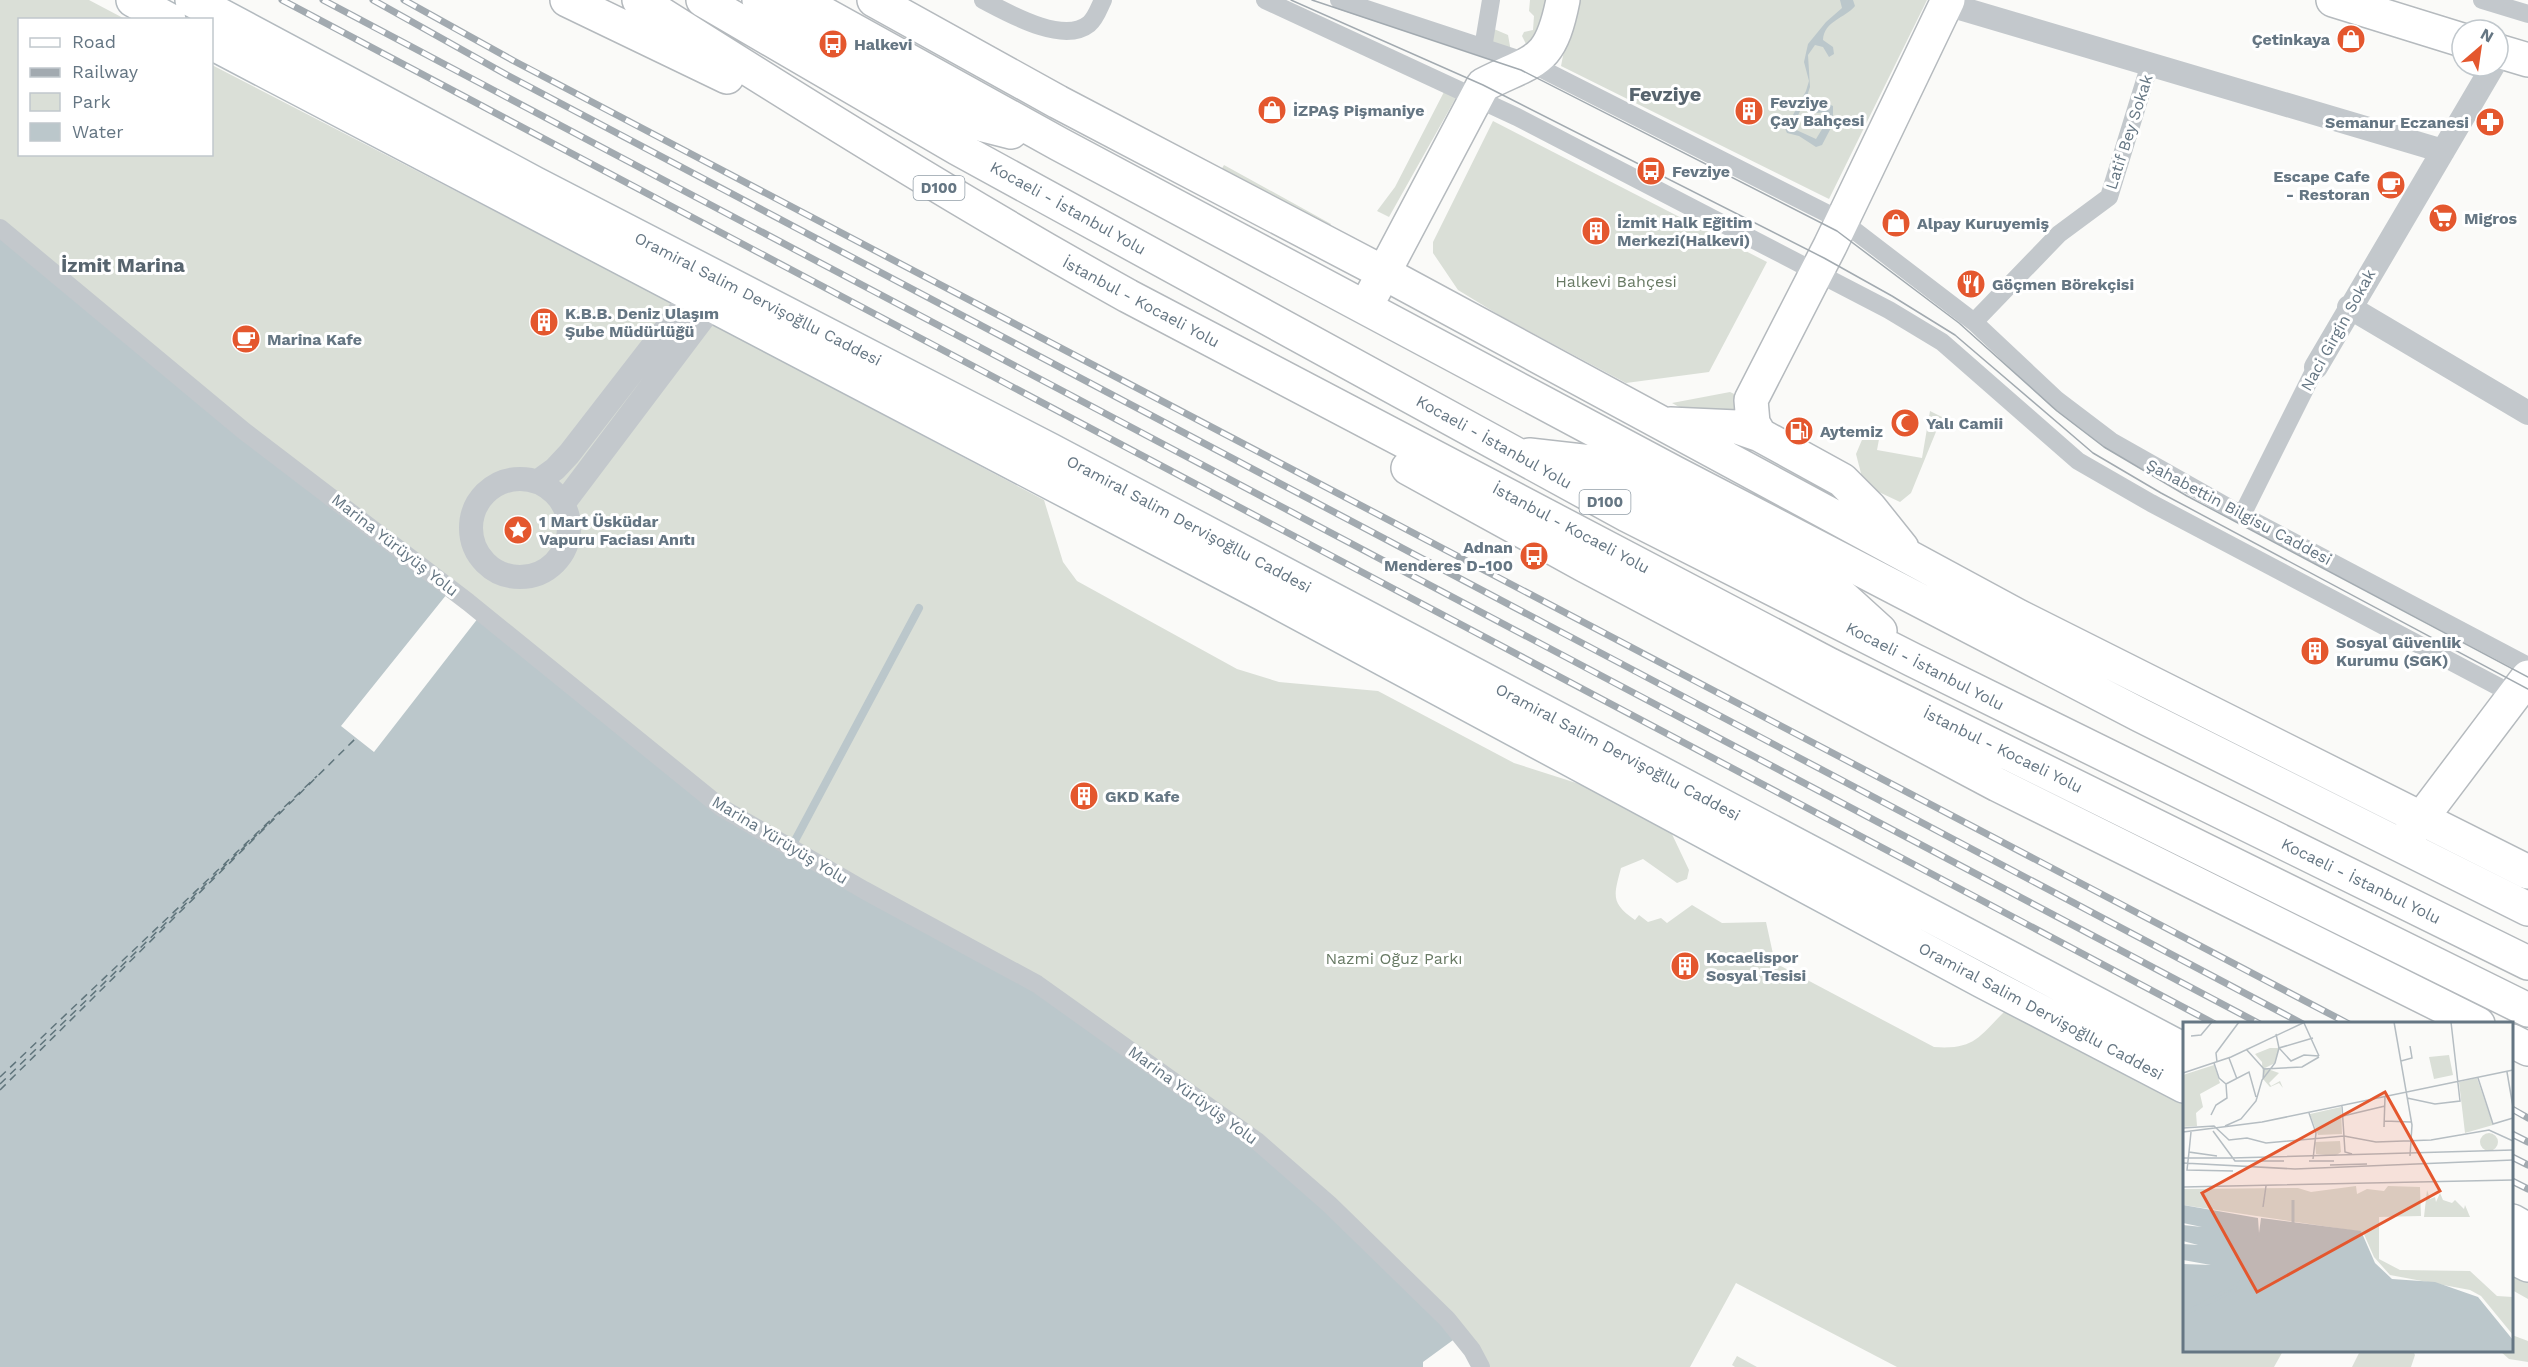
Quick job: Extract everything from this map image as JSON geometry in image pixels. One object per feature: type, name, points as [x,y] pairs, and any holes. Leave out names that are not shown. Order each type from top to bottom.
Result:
[{"type":"main road","points":[[133,0],[165,18]]},
{"type":"main road","name":"Oramiral Salim Dervişoğllu Caddesi","points":[[192,0],[534,183],[841,375],[1263,594],[1982,981],[2183,1085]]},
{"type":"main road","points":[[567,0],[862,142]]},
{"type":"main road","name":"İstanbul - Kocaeli Yolu","points":[[639,0],[862,142],[1029,241],[1249,359],[1830,664],[2528,1010]]},
{"type":"main road","name":"Kocaeli - İstanbul Yolu","points":[[703,0],[957,148],[1627,515],[1913,660],[2528,963]]},
{"type":"main road","points":[[759,0],[956,118],[1059,144]]},
{"type":"main road","points":[[799,0],[1059,144],[1706,490],[2129,709],[2411,832],[2528,872]]},
{"type":"main road","points":[[874,0],[1111,130],[1384,273],[2411,832],[2528,909]]},
{"type":"main road","points":[[1366,307],[1483,85],[1530,63],[1553,39],[1563,0]]},
{"type":"main road","points":[[2333,0],[2450,36]]},
{"type":"main road","points":[[1760,435],[1753,423],[1752,400],[1947,2]]},
{"type":"main road","name":"Oramiral Salim Dervişoğllu Caddesi","points":[[213,44],[707,291],[1050,450],[2183,1049]]},
{"type":"main road","points":[[1249,359],[1334,427],[1584,565],[1998,785],[2476,1022]]},
{"type":"main road","points":[[1660,424],[1737,427],[1760,435],[1842,480],[1870,508],[1910,558]]},
{"type":"main road","points":[[2411,832],[2524,692]]},
{"type":"main road","points":[[2513,1042],[2528,1049]]},
{"type":"main road","points":[[2513,1222],[2528,1230]]},
{"type":"main road","points":[[2513,1258],[2528,1265]]},
{"type":"street","points":[[983,0],[1026,22],[1072,30],[1083,28],[1091,22],[1103,0]]},
{"type":"street","points":[[1265,0],[1477,97],[1817,271],[1942,342],[2078,461],[2151,503],[2524,692]]},
{"type":"street","points":[[1340,0],[1530,63],[1842,220]]},
{"type":"street","points":[[1484,48],[1491,0]]},
{"type":"street","points":[[2482,0],[2528,14]]},
{"type":"street","points":[[1947,2],[2443,152]]},
{"type":"street","name":"Latif Bey Sokak","points":[[1974,322],[2059,234],[2109,197],[2150,64]]},
{"type":"street","name":"Naci Girgin Sokak","points":[[2242,515],[2316,367],[2349,307],[2491,78]]},
{"type":"street","name":"Şahabettin Bilgisu Caddesi","points":[[1842,220],[1974,322],[2086,424],[2154,467],[2528,666]]},
{"type":"street","name":"Marina Yürüyüş Yolu","points":[[0,228],[244,431],[468,602],[722,808],[872,895],[1037,984],[1257,1141],[1329,1204],[1447,1319],[1472,1350],[1481,1367]]},
{"type":"street","points":[[537,482],[555,469],[569,454],[707,291]]},
{"type":"street","points":[[563,504],[707,291]]},
{"type":"street","points":[[2349,307],[2528,413]]},
{"type":"street","points":[[522,479],[537,482],[547,487],[563,504],[568,518],[569,533],[558,560],[547,570],[533,576],[518,578],[504,576],[488,567],[478,555],[472,541],[470,525],[473,510],[481,497],[492,487],[507,481],[522,479]]},
{"type":"green space","name":"Nazmi Oğuz Parkı","points":[[0,0],[89,0],[123,18],[18,18],[18,156],[213,156],[213,66],[682,308],[1044,500],[1063,562],[1077,581],[1237,669],[1279,682],[1378,691],[1514,763],[1592,788],[1670,830],[1689,870],[1687,879],[1677,883],[1643,859],[1621,868],[1616,898],[1621,909],[1635,920],[1639,915],[1648,922],[1661,918],[1667,923],[1692,905],[1722,923],[1766,922],[1775,963],[1934,1047],[1959,1046],[1976,1039],[2007,1009],[2183,1101],[2183,1352],[2282,1352],[2274,1367],[1897,1367],[1736,1283],[1690,1367],[1481,1367],[1472,1350],[722,808],[0,228]]},
{"type":"green space","points":[[1530,0],[1554,0],[1529,50],[1522,36],[1524,32],[1533,30],[1534,16],[1529,11]]},
{"type":"green space","points":[[1574,0],[1927,0],[1829,199],[1561,66]]},
{"type":"green space","points":[[1487,26],[1508,35],[1512,57],[1483,48]]},
{"type":"green space","points":[[1446,88],[1458,94],[1389,217],[1377,211],[1395,187]]},
{"type":"green space","name":"Halkevi Bahçesi","points":[[1493,121],[1767,262],[1709,372],[1626,383],[1499,315],[1458,290],[1433,253],[1433,242]]},
{"type":"green space","points":[[1224,165],[1331,224],[1323,235],[1215,180]]},
{"type":"green space","points":[[1730,392],[1747,400],[1746,414],[1708,423],[1672,403]]},
{"type":"green space","points":[[1930,411],[1942,417],[1911,493],[1900,502],[1864,485],[1856,454],[1867,428],[1880,434],[1877,450],[1922,458]]},
{"type":"green space","points":[[2513,1272],[2528,1280],[2528,1299],[2513,1291]]},
{"type":"green space","points":[[2513,1335],[2528,1341],[2528,1362],[2509,1359],[2501,1352],[2513,1352]]},
{"type":"green space","points":[[2360,1352],[2414,1352],[2415,1355],[2411,1367],[2352,1367]]},
{"type":"green space","points":[[1737,1356],[1757,1367],[1735,1367],[1732,1365]]},
{"type":"water","points":[[1840,0],[1853,0],[1855,6],[1831,24],[1824,34],[1823,40],[1833,47],[1834,54],[1829,57],[1823,47],[1815,45],[1808,55],[1810,87],[1805,102],[1813,106],[1826,103],[1833,106],[1833,124],[1822,145],[1816,147],[1799,136],[1787,133],[1783,124],[1793,115],[1806,91],[1809,81],[1804,62],[1808,44],[1826,22],[1842,8]],"holes":[[[1802,107],[1816,113],[1827,112],[1828,114],[1827,121],[1816,139],[1792,128]]]},
{"type":"water","points":[[0,228],[451,589],[341,726],[374,752],[482,613],[722,808],[1037,984],[1257,1141],[1460,1335],[1423,1362],[1423,1367],[0,1367]]},
{"type":"waterway","points":[[791,848],[919,608]]},
{"type":"ferry route","points":[[0,1090],[356,738]]},
{"type":"ferry route","points":[[0,1077],[317,776]]},
{"type":"ferry route","points":[[0,1084],[274,818]]},
{"type":"tram line","points":[[1291,0],[1483,85],[1824,258],[1955,335],[2093,453],[2161,493],[2528,689]]},
{"type":"tram line","points":[[1312,0],[1521,70],[1837,231],[1959,323],[2057,411],[2104,447],[2187,496],[2528,677]]},
{"type":"railway","points":[[282,0],[2211,1022]]},
{"type":"railway","points":[[323,0],[2256,1022]]},
{"type":"railway","points":[[373,0],[507,75],[2299,1022]]},
{"type":"railway","points":[[404,0],[514,61],[2345,1022]]},
{"type":"railway","points":[[2513,1110],[2528,1118]]},
{"type":"railway","points":[[2513,1134],[2528,1142]]},
{"type":"railway","points":[[2513,1158],[2528,1165]]},
{"type":"railway","points":[[2513,1182],[2528,1189]]},
{"type":"place","name":"Çetinkaya","points":[[2351,39]]},
{"type":"place","name":"Halkevi","points":[[833,44]]},
{"type":"place","name":"İZPAŞ Pişmaniye","points":[[1272,110]]},
{"type":"place","name":"Fevziye Çay Bahçesi","points":[[1749,111]]},
{"type":"place","name":"Semanur Eczanesi","points":[[2490,122]]},
{"type":"place","name":"Fevziye","points":[[1651,171]]},
{"type":"place","name":"Escape Cafe - Restoran","points":[[2391,185]]},
{"type":"place","name":"Migros","points":[[2443,218]]},
{"type":"place","name":"Alpay Kuruyemiş","points":[[1896,223]]},
{"type":"place","name":"İzmit Halk Eğitim Merkezi(Halkevi)","points":[[1596,231]]},
{"type":"place","name":"Göçmen Börekçisi","points":[[1971,284]]},
{"type":"place","name":"K.B.B. Deniz Ulaşım Şube Müdürlüğü","points":[[544,322]]},
{"type":"place","name":"Marina Kafe","points":[[246,339]]},
{"type":"place","name":"Yalı Camii","points":[[1905,423]]},
{"type":"place","name":"Aytemiz","points":[[1799,431]]},
{"type":"place","name":"1 Mart Üsküdar Vapuru Faciası Anıtı","points":[[518,530]]},
{"type":"place","name":"Adnan Menderes D-100","points":[[1534,556]]},
{"type":"place","name":"Sosyal Güvenlik Kurumu (SGK)","points":[[2315,651]]},
{"type":"place","name":"GKD Kafe","points":[[1084,796]]},
{"type":"place","name":"Kocaelispor Sosyal Tesisi","points":[[1685,966]]},
{"type":"district","name":"Fevziye","points":[[1665,94]]},
{"type":"district","name":"İzmit Marina","points":[[123,265]]}]
